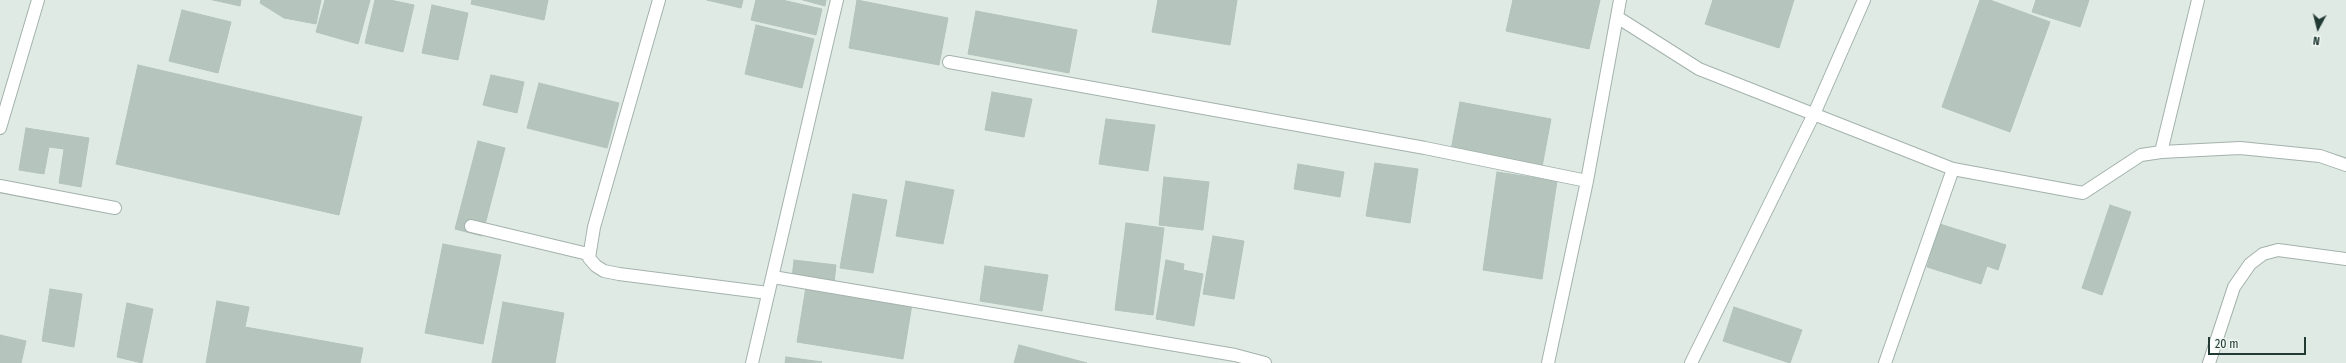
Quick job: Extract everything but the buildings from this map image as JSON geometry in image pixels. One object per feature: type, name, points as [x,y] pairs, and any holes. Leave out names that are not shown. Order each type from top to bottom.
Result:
[{"type":"street","points":[[0,128],[38,0]]},
{"type":"street","points":[[588,254],[596,219],[659,0]]},
{"type":"street","points":[[752,363],[837,0]]},
{"type":"street","points":[[1548,363],[1587,181],[1620,0]]},
{"type":"street","points":[[1691,363],[1814,114],[1864,0]]},
{"type":"street","points":[[2161,152],[2198,0]]},
{"type":"street","points":[[1617,17],[1699,69],[1953,169],[2083,193],[2141,155],[2161,152],[2240,148],[2320,156],[2346,165]]},
{"type":"street","points":[[949,62],[1425,148],[1587,181]]},
{"type":"street","points":[[1885,363],[1953,169]]},
{"type":"street","points":[[0,186],[115,208]]},
{"type":"street","points":[[471,226],[588,254],[596,266],[604,271],[768,293]]},
{"type":"street","points":[[2209,363],[2234,287],[2250,264],[2263,254],[2278,250],[2346,259]]},
{"type":"street","points":[[773,277],[1234,359],[1265,363]]}]
